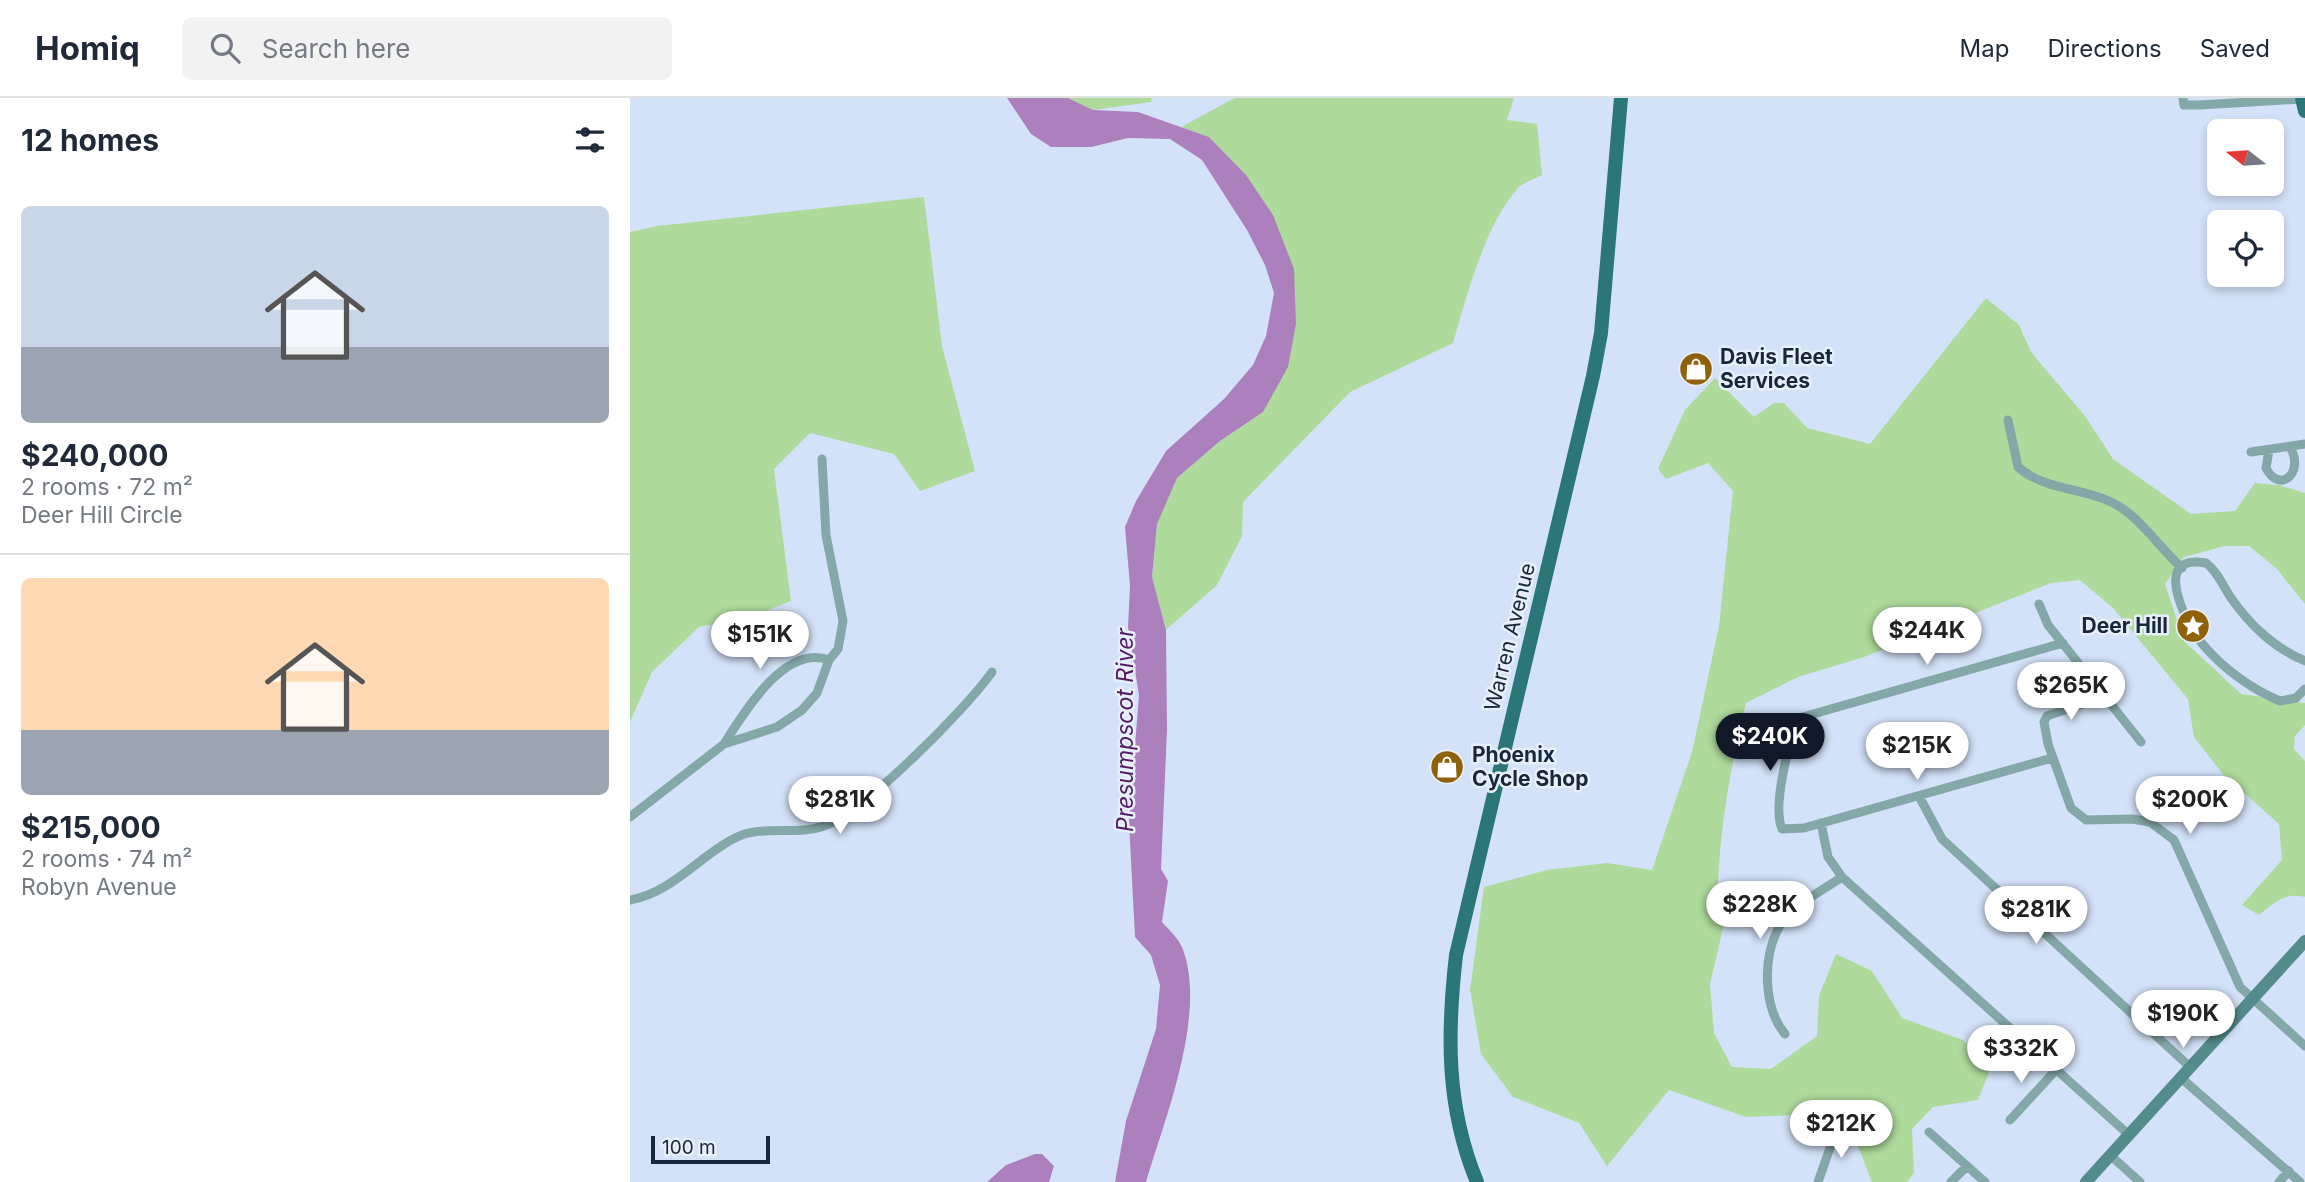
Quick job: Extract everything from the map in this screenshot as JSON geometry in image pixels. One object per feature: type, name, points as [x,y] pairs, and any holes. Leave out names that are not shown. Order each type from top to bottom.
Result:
[{"type":"main road","name":"Warren Avenue","points":[[1477,1182],[1458,1127],[1450,1075],[1451,1001],[1456,954],[1593,376],[1601,333],[1621,98]]},
{"type":"main road","points":[[2302,98],[2305,111]]},
{"type":"main road","points":[[2086,1182],[2305,942]]},
{"type":"street","points":[[2183,102],[2302,98]]},
{"type":"street","points":[[2008,420],[2018,467],[2043,482],[2112,502],[2128,513],[2182,568]]},
{"type":"street","points":[[2251,452],[2305,444]]},
{"type":"street","points":[[2269,450],[2266,462],[2268,473],[2283,480],[2293,477],[2299,468],[2298,457],[2290,447]]},
{"type":"street","points":[[630,817],[724,744],[777,727],[802,710],[817,693],[829,660],[838,649],[843,621],[826,535],[822,459]]},
{"type":"street","points":[[2305,661],[2262,636],[2249,623],[2218,575],[2206,563],[2197,561],[2182,568],[2174,579],[2176,593],[2206,649],[2233,672],[2280,701],[2296,698],[2305,689]]},
{"type":"street","points":[[2039,604],[2048,625],[2141,742]]},
{"type":"street","points":[[2052,758],[1920,797],[1791,830],[1782,829],[1778,808],[1799,718],[2063,643]]},
{"type":"street","points":[[724,744],[750,701],[771,680],[783,671],[806,661],[829,660]]},
{"type":"street","points":[[630,900],[667,886],[741,835],[813,830],[843,818],[920,751],[992,672]]},
{"type":"street","points":[[2106,696],[2047,716],[2044,729],[2067,800],[2077,815],[2086,820],[2132,819],[2150,822],[2174,840],[2240,987],[2305,1046]]},
{"type":"street","points":[[1920,797],[1942,839],[2190,1067]]},
{"type":"street","points":[[1821,823],[1828,857],[1842,877],[2129,1135]]},
{"type":"street","points":[[1785,1034],[1776,1023],[1768,1003],[1771,959],[1778,929],[1798,907],[1842,877]]},
{"type":"street","points":[[2010,1120],[2055,1071]]},
{"type":"street","points":[[2180,1077],[2300,1182]]},
{"type":"street","points":[[1818,1182],[1837,1128]]},
{"type":"street","points":[[1929,1132],[1985,1182]]},
{"type":"street","points":[[2110,1155],[2140,1182]]},
{"type":"street","points":[[1951,1182],[1967,1166]]},
{"type":"street","points":[[2279,1182],[2289,1171]]},
{"type":"green space","points":[[1068,98],[1152,98],[1151,102],[1093,110]]},
{"type":"green space","points":[[1235,98],[1514,98],[1507,120],[1537,124],[1542,175],[1518,188],[1496,221],[1478,261],[1453,343],[1350,392],[1243,502],[1242,536],[1217,585],[1166,630],[1152,577],[1157,523],[1177,478],[1220,441],[1263,412],[1296,324],[1246,175],[1209,137],[1181,127]]},
{"type":"green space","points":[[924,197],[942,346],[975,471],[920,491],[894,454],[810,433],[774,469],[791,601],[751,617],[699,627],[652,672],[630,722],[630,232],[657,226]]},
{"type":"green space","points":[[1986,298],[2019,325],[2031,352],[2085,416],[2113,459],[2191,514],[2235,511],[2255,483],[2278,485],[2305,493],[2305,604],[2277,569],[2249,546],[2225,546],[2184,557],[2165,584],[2184,641],[2241,694],[2305,703],[2305,725],[2295,736],[2294,749],[2305,761],[2305,897],[2285,897],[2259,915],[2242,905],[2282,860],[2279,824],[2222,773],[2194,737],[2188,699],[2113,608],[2080,580],[2051,583],[1864,657],[1798,677],[1746,703],[1727,795],[1718,887],[1754,887],[1748,909],[1724,924],[1710,984],[1714,1033],[1732,1067],[1771,1069],[1817,1036],[1819,996],[1836,954],[1872,971],[1902,1018],[1963,1040],[1991,1067],[1978,1100],[1933,1107],[1912,1129],[1914,1173],[1907,1182],[1872,1182],[1845,1113],[1746,1117],[1669,1090],[1607,1166],[1579,1123],[1513,1097],[1481,1054],[1470,990],[1484,887],[1547,870],[1607,863],[1652,870],[1692,752],[1719,626],[1733,491],[1708,463],[1666,479],[1658,469],[1685,410],[1715,378],[1754,417],[1774,403],[1784,403],[1807,428],[1870,444]]},
{"type":"shaded area","points":[[1007,98],[1068,98],[1093,110],[1138,112],[1209,137],[1246,175],[1273,215],[1294,269],[1296,324],[1288,367],[1263,412],[1220,441],[1177,478],[1157,524],[1152,577],[1166,630],[1167,730],[1161,869],[1168,881],[1162,922],[1182,947],[1189,973],[1190,1002],[1181,1065],[1146,1182],[1115,1182],[1126,1121],[1156,1029],[1160,985],[1151,955],[1135,937],[1129,822],[1139,695],[1128,627],[1130,586],[1125,527],[1136,501],[1166,451],[1224,399],[1253,365],[1266,336],[1274,293],[1265,265],[1247,230],[1202,160],[1170,139],[1128,138],[1091,147],[1051,147],[1031,134]]},
{"type":"shaded area","points":[[1042,1154],[1054,1166],[1049,1182],[987,1182],[1006,1165]]},
{"type":"place","name":"Davis Fleet Services","points":[[1696,369]]},
{"type":"place","name":"Deer Hill","points":[[2193,626]]},
{"type":"place","name":"Phoenix Cycle Shop","points":[[1447,767]]},
{"type":"water label","name":"Presumpscot River","points":[[1125,730]]}]
